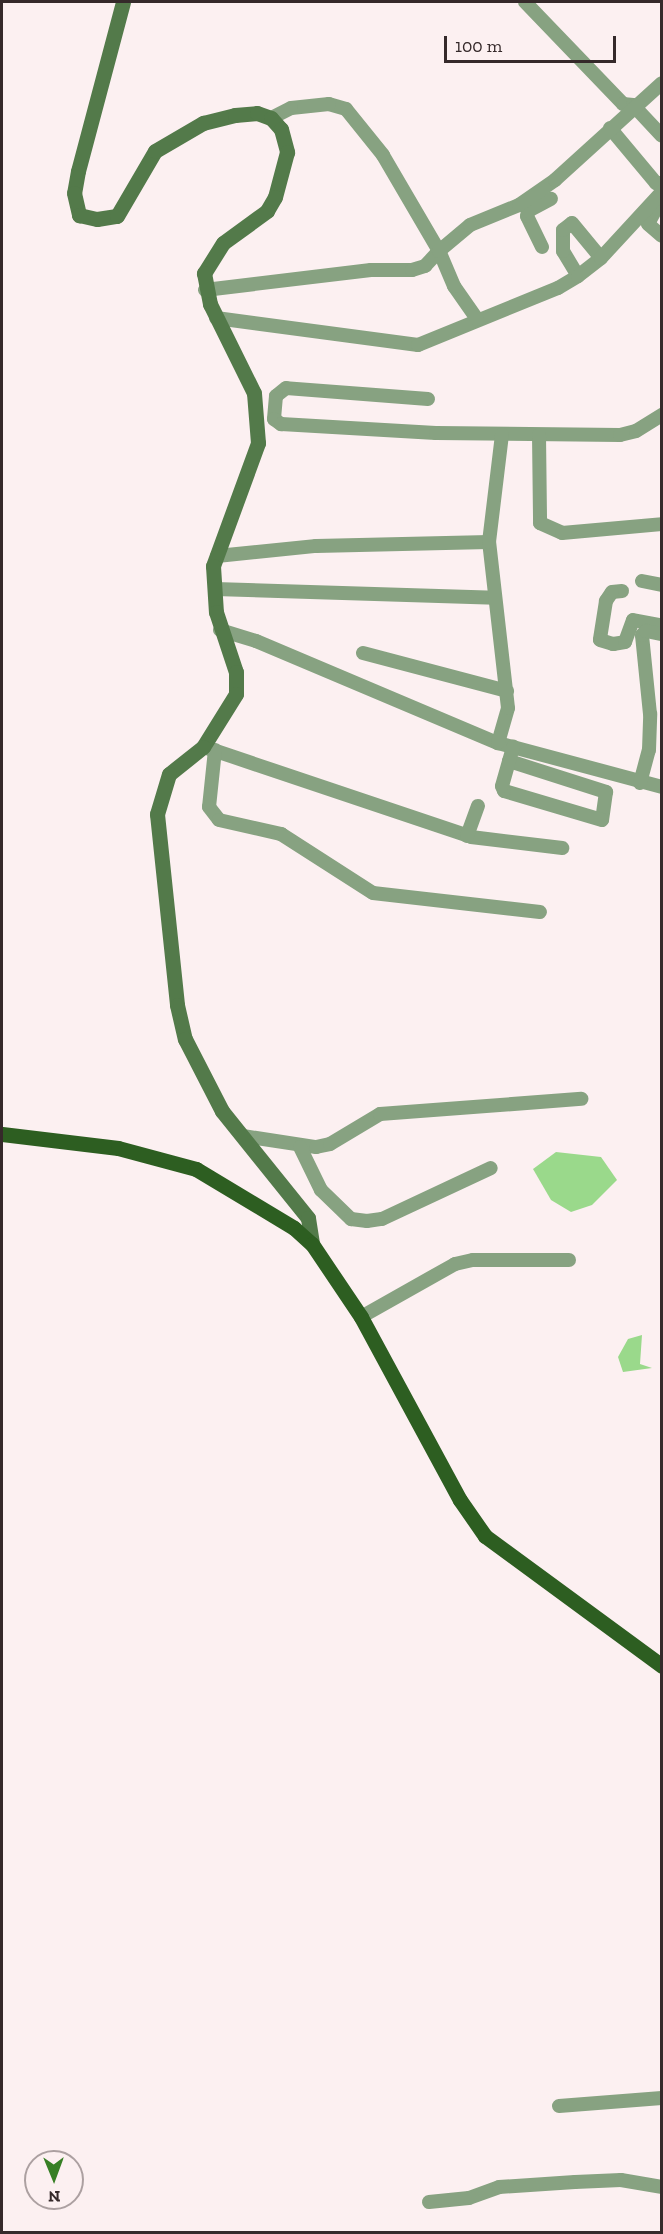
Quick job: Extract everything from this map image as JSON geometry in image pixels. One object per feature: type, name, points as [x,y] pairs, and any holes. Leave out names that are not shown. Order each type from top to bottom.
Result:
[{"type":"main road","points":[[2,1134],[117,1148],[196,1169],[264,1208],[312,1244],[361,1317],[460,1500],[485,1536],[662,1666]]},
{"type":"street","points":[[123,2],[78,171],[74,193],[79,215],[97,219],[117,216],[155,151],[178,135],[235,115],[257,113],[271,118],[281,129],[287,152],[275,197],[267,211],[223,243],[211,257],[204,273],[205,290],[216,318],[254,393],[258,443],[213,566],[220,630],[236,672],[236,694],[209,748],[209,807],[219,820],[281,834],[373,893],[540,912]]},
{"type":"street","points":[[525,2],[623,104],[633,105],[662,136]]},
{"type":"street","points":[[542,247],[527,216],[528,211],[550,198],[610,128],[633,105],[662,83]]},
{"type":"street","points":[[271,118],[291,108],[329,104],[346,109],[383,155],[439,251],[454,286],[477,319]]},
{"type":"street","points":[[610,128],[660,190],[657,208],[648,224],[662,236]]},
{"type":"street","points":[[216,318],[407,346],[426,343],[477,319],[558,288],[578,276],[601,258],[660,190]]},
{"type":"street","points":[[205,290],[371,270],[412,270],[425,266],[470,225],[519,205],[550,198]]},
{"type":"street","points":[[578,276],[563,251],[563,230],[572,222],[601,258]]},
{"type":"street","points":[[428,399],[286,388],[276,396],[273,418],[281,424],[502,435],[620,435],[636,431],[662,415]]},
{"type":"street","points":[[498,743],[508,708],[489,542],[502,435]]},
{"type":"street","points":[[539,435],[540,523],[562,533],[662,524]]},
{"type":"street","points":[[217,555],[316,546],[489,542]]},
{"type":"street","points":[[642,581],[662,585]]},
{"type":"street","points":[[215,589],[495,598]]},
{"type":"street","points":[[622,591],[612,592],[606,601],[600,640],[613,644],[625,642],[633,620],[662,626]]},
{"type":"street","points":[[220,630],[256,641],[498,743],[511,754],[606,792],[602,820],[504,791],[511,754]]},
{"type":"street","points":[[640,783],[648,750],[650,714],[642,635],[646,631],[662,634]]},
{"type":"street","points":[[363,653],[507,691]]},
{"type":"street","points":[[209,748],[467,836],[562,848]]},
{"type":"street","points":[[209,748],[169,774],[157,814],[177,1005],[185,1039],[222,1111],[308,1218],[312,1244]]},
{"type":"street","points":[[511,754],[662,787]]},
{"type":"street","points":[[467,836],[478,806]]},
{"type":"street","points":[[243,1136],[300,1146],[330,1144],[380,1114],[581,1099]]},
{"type":"street","points":[[300,1146],[321,1190],[351,1218],[367,1221],[382,1219],[491,1168]]},
{"type":"street","points":[[361,1317],[455,1264],[473,1260],[569,1260]]},
{"type":"street","points":[[559,2106],[662,2098]]},
{"type":"street","points":[[429,2202],[469,2198],[499,2187],[543,2184],[621,2180],[662,2187]]},
{"type":"shaded area","points":[[556,1152],[601,1157],[617,1180],[592,1205],[571,1212],[551,1200],[533,1169]]},
{"type":"shaded area","points":[[642,1335],[640,1364],[652,1368],[623,1372],[618,1357],[628,1339]]}]
